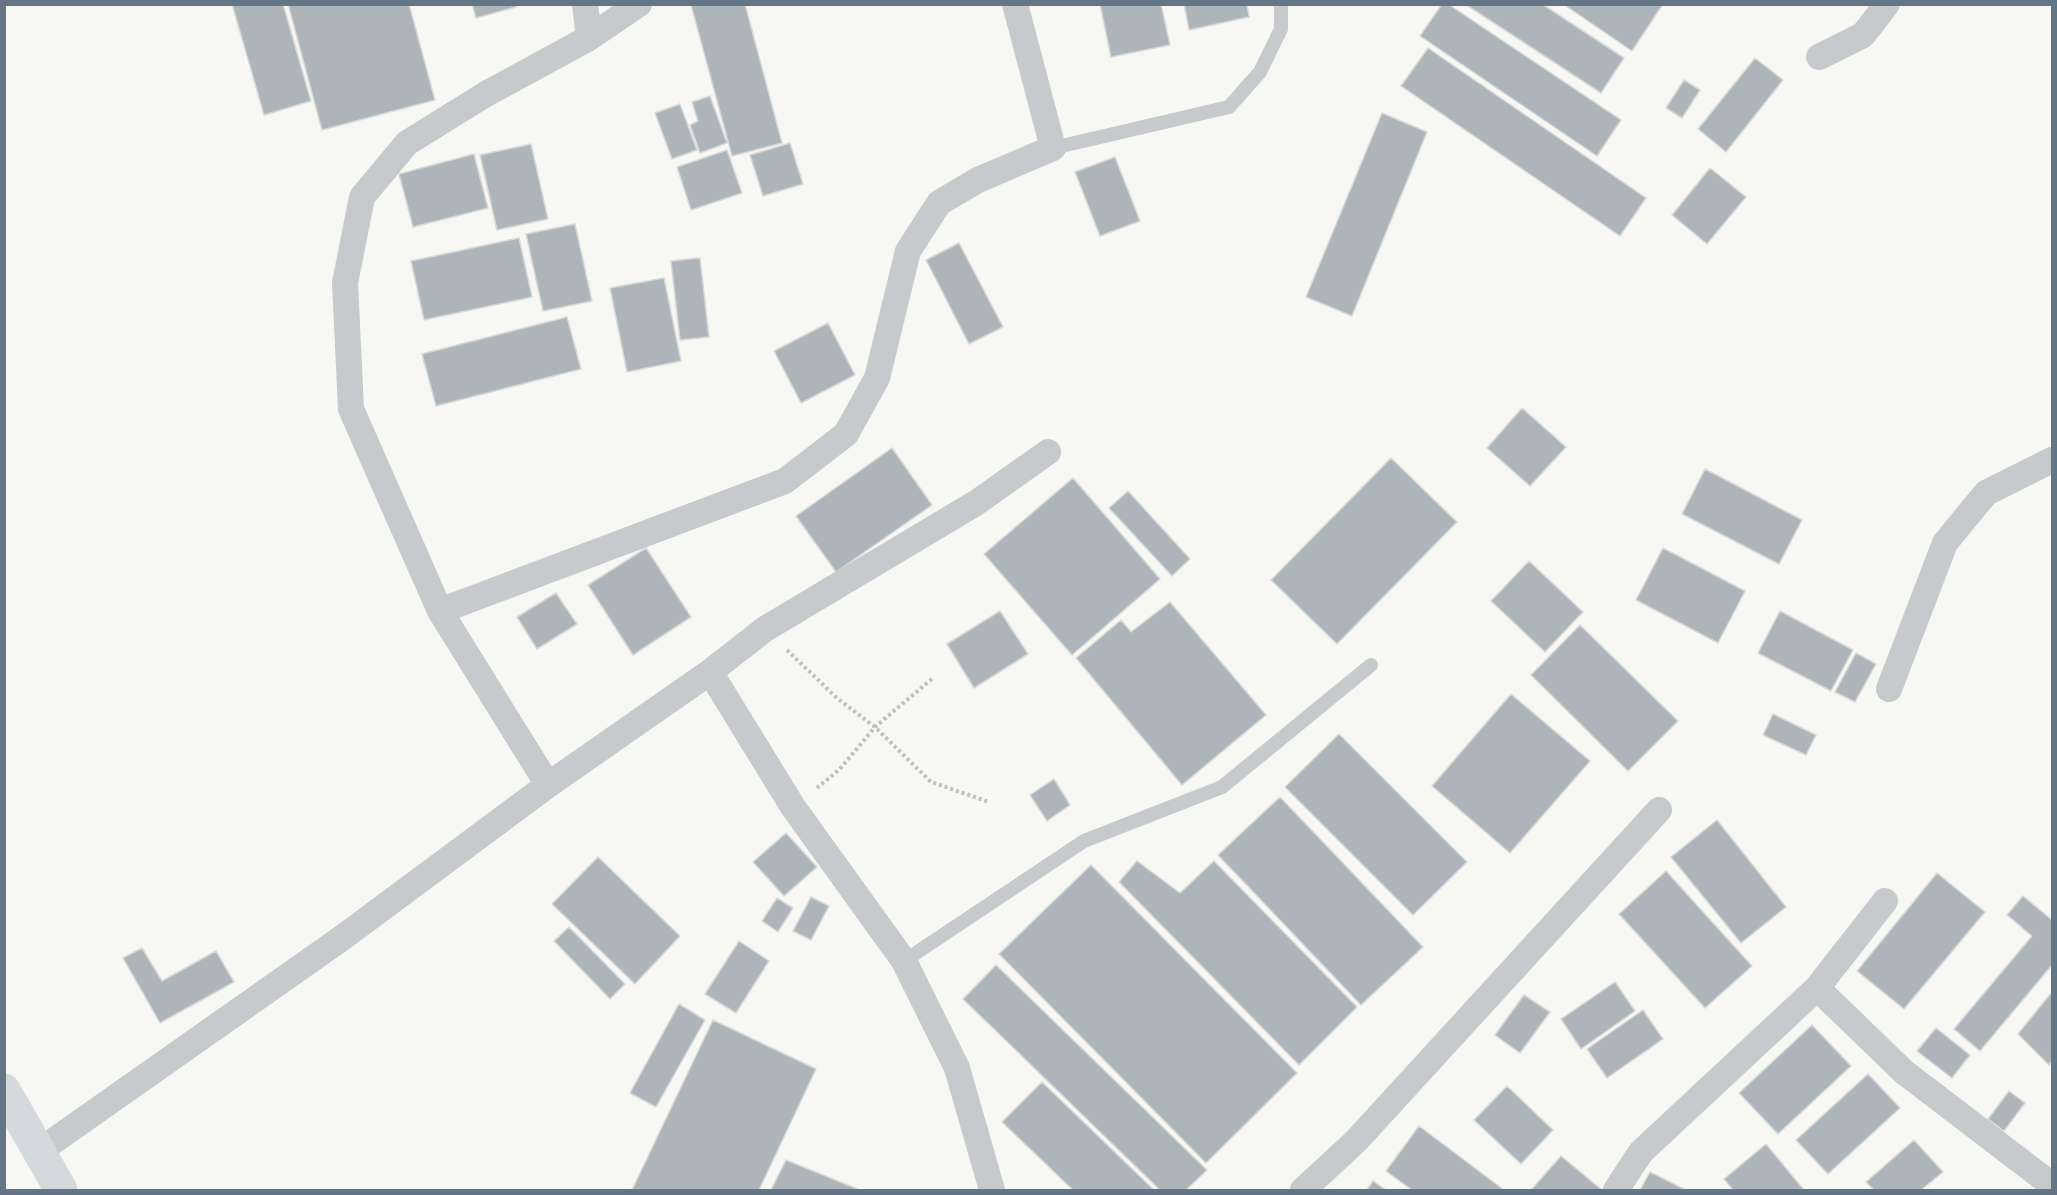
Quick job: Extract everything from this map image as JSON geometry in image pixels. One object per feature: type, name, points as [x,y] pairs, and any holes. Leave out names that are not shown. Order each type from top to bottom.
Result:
[{"type":"highway","points":[[4,1090],[61,1191]]},
{"type":"street","points":[[585,4],[589,38]]},
{"type":"street","points":[[548,785],[440,611],[351,409],[345,283],[362,197],[407,143],[486,94],[589,38],[639,4]]},
{"type":"street","points":[[440,611],[784,481],[846,434],[877,378],[908,251],[939,202],[978,180],[1053,148],[1015,4]]},
{"type":"street","points":[[1819,57],[1863,35],[1887,4]]},
{"type":"street","points":[[38,1152],[342,938],[548,785],[710,672],[765,629],[976,503],[1048,452]]},
{"type":"street","points":[[1889,689],[1945,543],[1986,492],[2052,460]]},
{"type":"street","points":[[710,672],[793,807],[904,961],[957,1068],[992,1191]]},
{"type":"street","points":[[1303,1191],[1356,1141],[1659,810]]},
{"type":"street","points":[[1616,1191],[1641,1152],[1816,988],[1884,901]]},
{"type":"street","points":[[1816,988],[1904,1072],[2052,1185]]},
{"type":"lane","points":[[1053,148],[1229,107],[1260,72],[1281,29],[1281,4]]},
{"type":"lane","points":[[904,961],[1084,841],[1222,787],[1371,665]]},
{"type":"path","points":[[765,629],[838,699],[875,727],[931,782],[989,802]]},
{"type":"path","points":[[793,807],[840,769],[875,727],[933,678]]},
{"type":"building","points":[[232,4],[283,4],[311,101],[264,115]]},
{"type":"building","points":[[288,4],[409,4],[435,100],[322,130]]},
{"type":"building","points":[[472,4],[515,4],[516,7],[476,18]]},
{"type":"building","points":[[745,4],[782,143],[732,156],[691,5]]},
{"type":"building","points":[[1100,4],[1161,4],[1170,45],[1111,57]]},
{"type":"building","points":[[1184,4],[1247,4],[1249,17],[1189,30]]},
{"type":"building","points":[[1442,4],[1448,4],[1621,120],[1597,156],[1420,36]]},
{"type":"building","points":[[1465,4],[1542,4],[1624,58],[1601,93]]},
{"type":"building","points":[[1563,4],[1663,4],[1632,51]]},
{"type":"building","points":[[1428,48],[1646,198],[1620,236],[1401,86]]},
{"type":"building","points":[[1755,58],[1783,80],[1726,152],[1698,129]]},
{"type":"building","points":[[1684,80],[1700,90],[1682,118],[1666,108]]},
{"type":"building","points":[[710,96],[727,143],[700,153],[690,125],[698,121],[692,102]]},
{"type":"building","points":[[680,104],[697,150],[672,159],[655,113]]},
{"type":"building","points":[[1382,113],[1427,132],[1352,316],[1306,297]]},
{"type":"building","points":[[790,143],[803,184],[763,196],[750,155]]},
{"type":"building","points":[[531,144],[548,219],[497,230],[480,155]]},
{"type":"building","points":[[727,150],[742,193],[691,210],[677,167]]},
{"type":"building","points":[[474,154],[488,208],[413,227],[399,174]]},
{"type":"building","points":[[1115,157],[1140,221],[1100,236],[1075,172]]},
{"type":"building","points":[[1710,168],[1746,197],[1707,244],[1672,215]]},
{"type":"building","points":[[575,224],[592,301],[543,311],[526,234]]},
{"type":"building","points":[[519,238],[532,297],[424,320],[411,261]]},
{"type":"building","points":[[959,243],[1003,327],[969,344],[926,260]]},
{"type":"building","points":[[700,258],[709,337],[680,340],[671,261]]},
{"type":"building","points":[[664,278],[681,361],[627,372],[610,288]]},
{"type":"building","points":[[567,317],[581,369],[436,406],[422,354]]},
{"type":"building","points":[[828,323],[855,375],[801,403],[774,351]]},
{"type":"building","points":[[1522,408],[1566,447],[1530,486],[1487,448]]},
{"type":"building","points":[[892,448],[932,505],[836,572],[796,516]]},
{"type":"building","points":[[1391,458],[1457,522],[1337,644],[1271,580]]},
{"type":"building","points":[[1705,469],[1802,520],[1779,564],[1682,514]]},
{"type":"building","points":[[1073,478],[1160,579],[1072,655],[984,554]]},
{"type":"building","points":[[1128,491],[1190,559],[1172,576],[1109,508]]},
{"type":"building","points":[[646,548],[691,617],[633,655],[588,585]]},
{"type":"building","points":[[1663,548],[1745,591],[1718,643],[1636,600]]},
{"type":"building","points":[[1529,561],[1583,612],[1545,652],[1491,601]]},
{"type":"building","points":[[556,593],[577,624],[537,649],[517,617]]},
{"type":"building","points":[[1170,602],[1266,715],[1182,785],[1076,658],[1121,620],[1131,632]]},
{"type":"building","points":[[1000,611],[1028,654],[974,688],[947,644]]},
{"type":"building","points":[[1780,611],[1853,650],[1831,691],[1758,653]]},
{"type":"building","points":[[1580,625],[1678,721],[1628,771],[1531,675]]},
{"type":"building","points":[[1856,653],[1876,664],[1855,702],[1835,692]]},
{"type":"building","points":[[1511,694],[1590,761],[1510,853],[1432,786]]},
{"type":"building","points":[[1773,714],[1816,735],[1806,755],[1763,735]]},
{"type":"building","points":[[1339,734],[1467,862],[1413,915],[1285,787]]},
{"type":"building","points":[[1054,779],[1070,805],[1047,821],[1030,795]]},
{"type":"building","points":[[1280,797],[1423,947],[1361,1005],[1218,855]]},
{"type":"building","points":[[1717,820],[1786,907],[1741,943],[1671,857]]},
{"type":"building","points":[[786,833],[817,867],[784,896],[753,862]]},
{"type":"building","points":[[598,857],[680,936],[635,984],[552,904]]},
{"type":"building","points":[[1137,861],[1180,893],[1214,861],[1357,1007],[1299,1065],[1119,882]]},
{"type":"building","points":[[1091,865],[1297,1073],[1206,1163],[999,954]]},
{"type":"building","points":[[1666,871],[1752,966],[1705,1008],[1619,914]]},
{"type":"building","points":[[1937,873],[1985,912],[1904,1009],[1857,971]]},
{"type":"building","points":[[2023,896],[2052,920],[2052,965],[1980,1051],[1954,1029],[2032,936],[2007,915]]},
{"type":"building","points":[[811,897],[829,906],[811,940],[793,931]]},
{"type":"building","points":[[777,898],[793,908],[778,932],[762,921]]},
{"type":"building","points":[[569,927],[625,984],[610,999],[554,941]]},
{"type":"building","points":[[739,941],[769,961],[736,1013],[705,994]]},
{"type":"building","points":[[142,948],[162,981],[216,951],[234,982],[160,1023],[123,958]]},
{"type":"building","points":[[996,965],[1207,1170],[1186,1190],[1160,1190],[963,999]]},
{"type":"building","points":[[1615,982],[1635,1011],[1581,1049],[1561,1019]]},
{"type":"building","points":[[2052,992],[2052,1060],[2049,1065],[2018,1034]]},
{"type":"building","points":[[1524,995],[1550,1012],[1520,1053],[1495,1035]]},
{"type":"building","points":[[679,1004],[705,1020],[656,1107],[630,1093]]},
{"type":"building","points":[[1643,1010],[1663,1039],[1607,1078],[1587,1049]]},
{"type":"building","points":[[713,1020],[816,1069],[759,1190],[632,1190]]},
{"type":"building","points":[[1812,1025],[1851,1066],[1778,1134],[1739,1093]]},
{"type":"building","points":[[1936,1028],[1970,1055],[1952,1078],[1917,1051]]},
{"type":"building","points":[[1868,1074],[1900,1108],[1828,1174],[1796,1140]]},
{"type":"building","points":[[1042,1082],[1154,1190],[1073,1190],[1002,1122]]},
{"type":"building","points":[[1507,1086],[1553,1130],[1521,1164],[1474,1120]]},
{"type":"building","points":[[2009,1091],[2025,1103],[2004,1131],[1988,1119]]},
{"type":"building","points":[[1419,1126],[1504,1190],[1412,1190],[1386,1171]]},
{"type":"building","points":[[1914,1140],[1943,1172],[1921,1190],[1874,1190],[1866,1182]]},
{"type":"building","points":[[1766,1144],[1804,1190],[1733,1190],[1724,1179]]},
{"type":"building","points":[[1561,1156],[1602,1190],[1531,1190]]},
{"type":"building","points":[[786,1160],[860,1190],[771,1190]]},
{"type":"building","points":[[1650,1172],[1686,1190],[1640,1190]]},
{"type":"building","points":[[1373,1181],[1386,1190],[1367,1190]]}]
